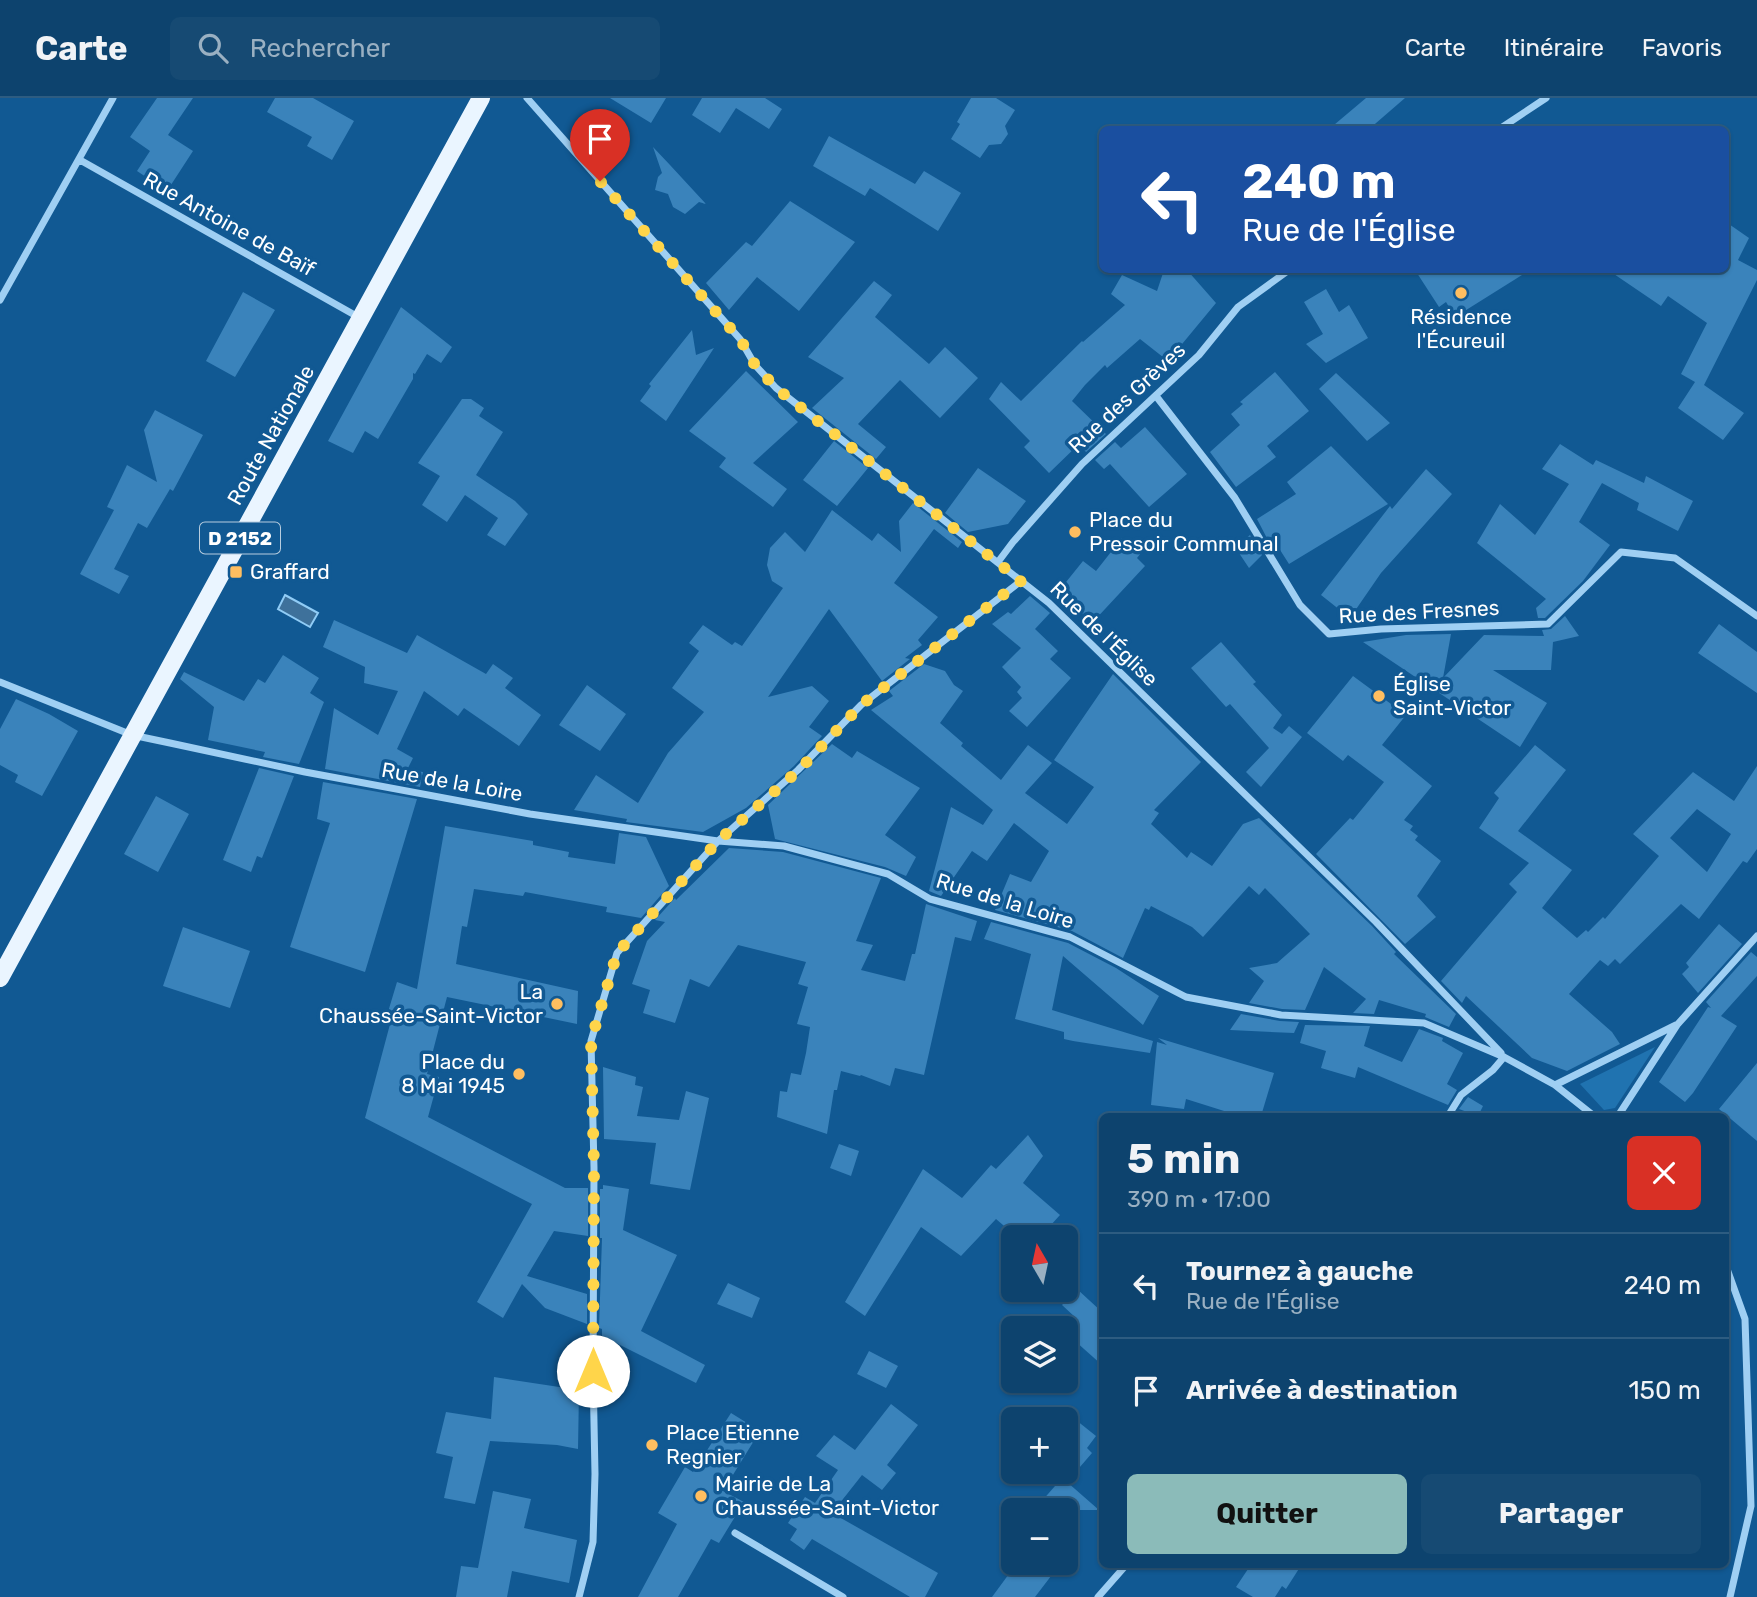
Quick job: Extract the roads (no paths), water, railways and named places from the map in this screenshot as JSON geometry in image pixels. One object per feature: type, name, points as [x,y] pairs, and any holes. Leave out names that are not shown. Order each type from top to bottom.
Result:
[{"type":"main road","name":"Route Nationale","points":[[0,978],[477,100]]},
{"type":"street","points":[[0,300],[113,98]]},
{"type":"street","name":"Rue de l'Église","points":[[527,98],[740,339],[755,365],[776,388],[1049,603],[1376,922],[1504,1057]]},
{"type":"street","points":[[1504,126],[1545,98]]},
{"type":"street","name":"Rue Antoine de Baïf","points":[[79,160],[360,318]]},
{"type":"street","name":"Rue des Grèves","points":[[998,562],[1060,487],[1199,355],[1238,307],[1285,273]]},
{"type":"street","name":"Rue des Fresnes","points":[[1156,396],[1235,498],[1300,605],[1329,634],[1381,629],[1548,624],[1621,552],[1675,558],[1757,616]]},
{"type":"street","points":[[579,1597],[593,1542],[595,1474],[591,1041],[617,953],[718,841],[799,770],[861,705],[1021,581]]},
{"type":"street","name":"Rue de la Loire","points":[[0,682],[132,735],[305,772],[530,814],[718,841],[784,846],[888,874],[930,899],[1070,937],[1186,997],[1281,1015],[1424,1023],[1504,1057],[1555,1085],[1590,1113]]},
{"type":"street","points":[[1620,1113],[1677,1025],[1757,936]]},
{"type":"street","points":[[1555,1085],[1677,1025]]},
{"type":"street","points":[[1450,1113],[1461,1095],[1493,1070],[1504,1057]]},
{"type":"street","points":[[1729,1274],[1745,1319],[1751,1506],[1730,1597]]},
{"type":"street","points":[[734,1533],[843,1597]]},
{"type":"street","points":[[1098,1597],[1123,1568]]},
{"type":"place","name":"Résidence l'Écureuil","points":[[1461,293]]},
{"type":"place","name":"Place du Pressoir Communal","points":[[1075,532]]},
{"type":"place","name":"Graffard","points":[[236,572]]},
{"type":"place","name":"Église Saint-Victor","points":[[1379,696]]},
{"type":"place","name":"La Chaussée-Saint-Victor","points":[[557,1004]]},
{"type":"place","name":"Place du 8 Mai 1945","points":[[519,1074]]},
{"type":"place","name":"Place Etienne Regnier","points":[[652,1445]]},
{"type":"place","name":"Mairie de La Chaussée-Saint-Victor","points":[[701,1496]]}]
